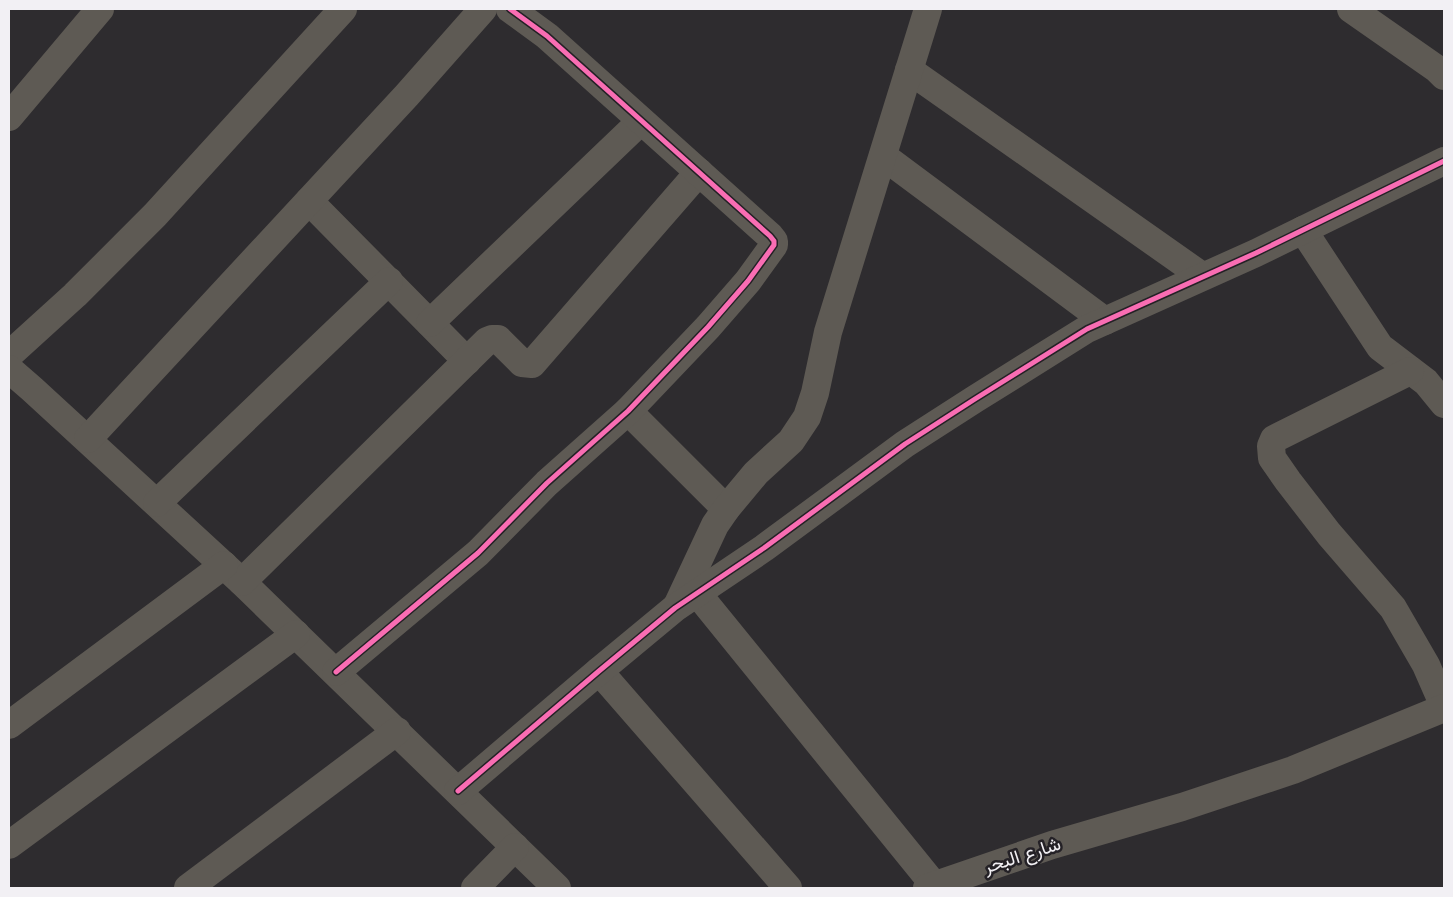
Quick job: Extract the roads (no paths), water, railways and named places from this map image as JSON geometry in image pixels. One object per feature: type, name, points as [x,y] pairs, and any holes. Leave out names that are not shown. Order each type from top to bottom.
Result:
[{"type":"street","points":[[9,117],[100,9]]},
{"type":"street","points":[[9,355],[75,295],[155,215],[343,9]]},
{"type":"street","points":[[88,440],[408,95],[483,9]]},
{"type":"street","points":[[336,672],[478,554],[547,483],[628,411],[708,327],[748,281],[774,245],[774,240],[770,236],[547,36],[510,9]]},
{"type":"street","points":[[1352,9],[1444,76]]},
{"type":"street","points":[[686,601],[715,525],[756,473],[791,441],[807,418],[815,393],[828,332],[909,70],[919,14]]},
{"type":"street","points":[[909,70],[1202,276]]},
{"type":"street","points":[[430,323],[640,121]]},
{"type":"street","points":[[882,156],[1104,321]]},
{"type":"street","points":[[458,791],[599,671],[686,601],[764,548],[905,444],[1087,329],[1303,230],[1444,162]]},
{"type":"street","points":[[9,725],[233,573],[487,341],[498,339],[522,363],[532,364],[699,172]]},
{"type":"street","points":[[309,201],[467,361]]},
{"type":"street","points":[[1303,230],[1380,347],[1426,382],[1444,404]]},
{"type":"street","points":[[157,503],[388,281]]},
{"type":"street","points":[[9,369],[233,573],[557,888]]},
{"type":"street","points":[[1410,371],[1274,439],[1271,451],[1272,458],[1312,511],[1394,608],[1426,665],[1444,707]]},
{"type":"street","points":[[628,411],[726,509]]},
{"type":"street","points":[[686,601],[930,886]]},
{"type":"street","points":[[9,845],[296,634]]},
{"type":"street","points":[[599,671],[788,888]]},
{"type":"street","name":"شارع البحر","points":[[930,886],[1052,845],[1182,807],[1293,770],[1444,707]]},
{"type":"street","points":[[188,888],[396,731]]},
{"type":"street","points":[[475,888],[515,847]]}]
